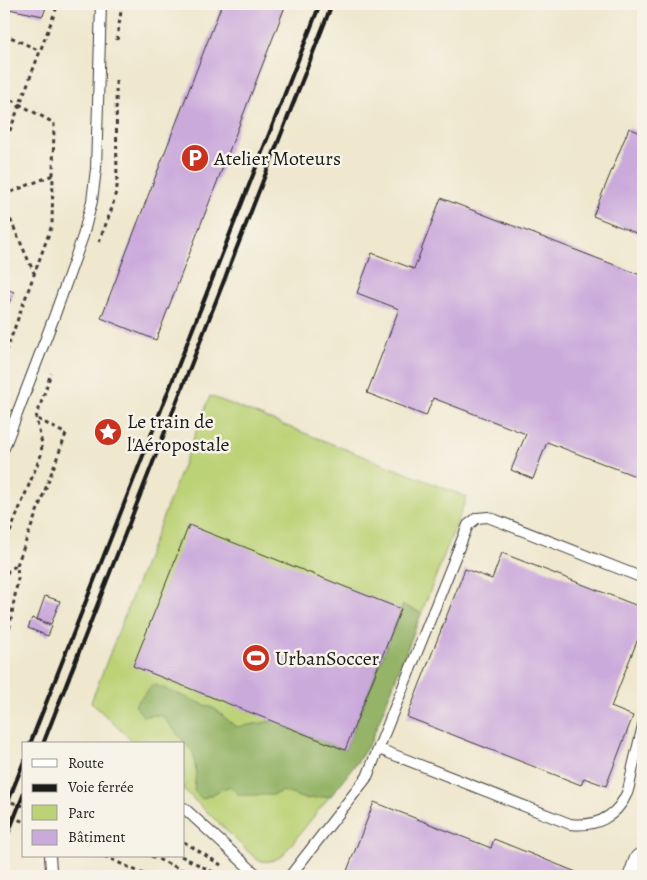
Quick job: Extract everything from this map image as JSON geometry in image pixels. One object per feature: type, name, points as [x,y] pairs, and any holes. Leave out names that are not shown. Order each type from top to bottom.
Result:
[{"type":"street","points":[[638,876],[643,862]]},
{"type":"lane","points":[[4,448],[83,236],[92,201],[96,169],[101,4]]},
{"type":"lane","points":[[290,876],[367,777],[468,525],[477,518],[488,517],[643,578]]},
{"type":"lane","points":[[379,749],[570,824],[584,826],[608,818],[618,808],[627,793],[643,725]]},
{"type":"lane","points":[[185,809],[258,876]]},
{"type":"lane","points":[[50,858],[51,870],[56,876]]},
{"type":"path","points":[[4,146],[58,4]]},
{"type":"path","points":[[4,34],[40,51]]},
{"type":"path","points":[[4,80],[6,97],[54,123],[52,224],[4,357]]},
{"type":"path","points":[[4,195],[53,175]]},
{"type":"path","points":[[4,205],[34,273]]},
{"type":"path","points":[[4,660],[18,578],[16,566],[66,434],[36,418]]},
{"type":"path","points":[[4,581],[8,571],[16,566]]},
{"type":"path","points":[[4,800],[22,805]]},
{"type":"path","points":[[4,813],[22,821]]},
{"type":"path","points":[[185,843],[226,868]]},
{"type":"path","points":[[108,858],[148,876]]},
{"type":"path","points":[[156,858],[196,876]]},
{"type":"path","points":[[184,858],[221,876]]},
{"type":"green space","name":"UrbanSoccer","points":[[210,396],[467,497],[371,741],[358,761],[282,856],[267,861],[257,860],[185,791],[185,742],[133,742],[91,702]]},
{"type":"green space","points":[[403,605],[419,612],[421,614],[371,741],[331,796],[305,799],[282,791],[273,795],[239,795],[230,786],[202,799],[194,791],[196,772],[193,752],[161,715],[143,716],[135,705],[153,684],[215,709],[236,727],[273,721],[345,750]]},
{"type":"building","points":[[4,4],[47,4],[43,16],[4,8]]},
{"type":"building","name":"Atelier Moteurs","points":[[222,4],[286,4],[156,340],[101,318]]},
{"type":"building","points":[[629,128],[643,134],[643,236],[593,216]]},
{"type":"building","points":[[441,198],[643,276],[643,479],[547,442],[533,479],[511,470],[526,434],[433,398],[426,416],[367,393],[399,309],[357,293],[372,253],[414,269]]},
{"type":"building","points":[[4,288],[14,292],[6,310],[4,309]]},
{"type":"building","points":[[189,525],[401,609],[345,750],[133,666]]},
{"type":"building","points":[[502,553],[643,608],[643,626],[611,707],[633,716],[606,786],[584,778],[581,785],[407,717],[465,569],[492,579]]},
{"type":"building","points":[[45,596],[60,601],[51,624],[37,619]]},
{"type":"building","points":[[32,618],[52,626],[48,636],[28,628]]},
{"type":"building","points":[[374,802],[491,848],[494,839],[581,874],[580,876],[345,876]]},
{"type":"railway","points":[[31,742],[320,4]]},
{"type":"railway","points":[[44,742],[332,4]]},
{"type":"railway","points":[[4,812],[22,766]]},
{"type":"railway","points":[[4,844],[22,798]]},
{"type":"place","name":"Atelier Moteurs","points":[[195,158]]},
{"type":"place","name":"Le train de l'Aéropostale","points":[[108,432]]},
{"type":"place","name":"UrbanSoccer","points":[[256,658]]}]
